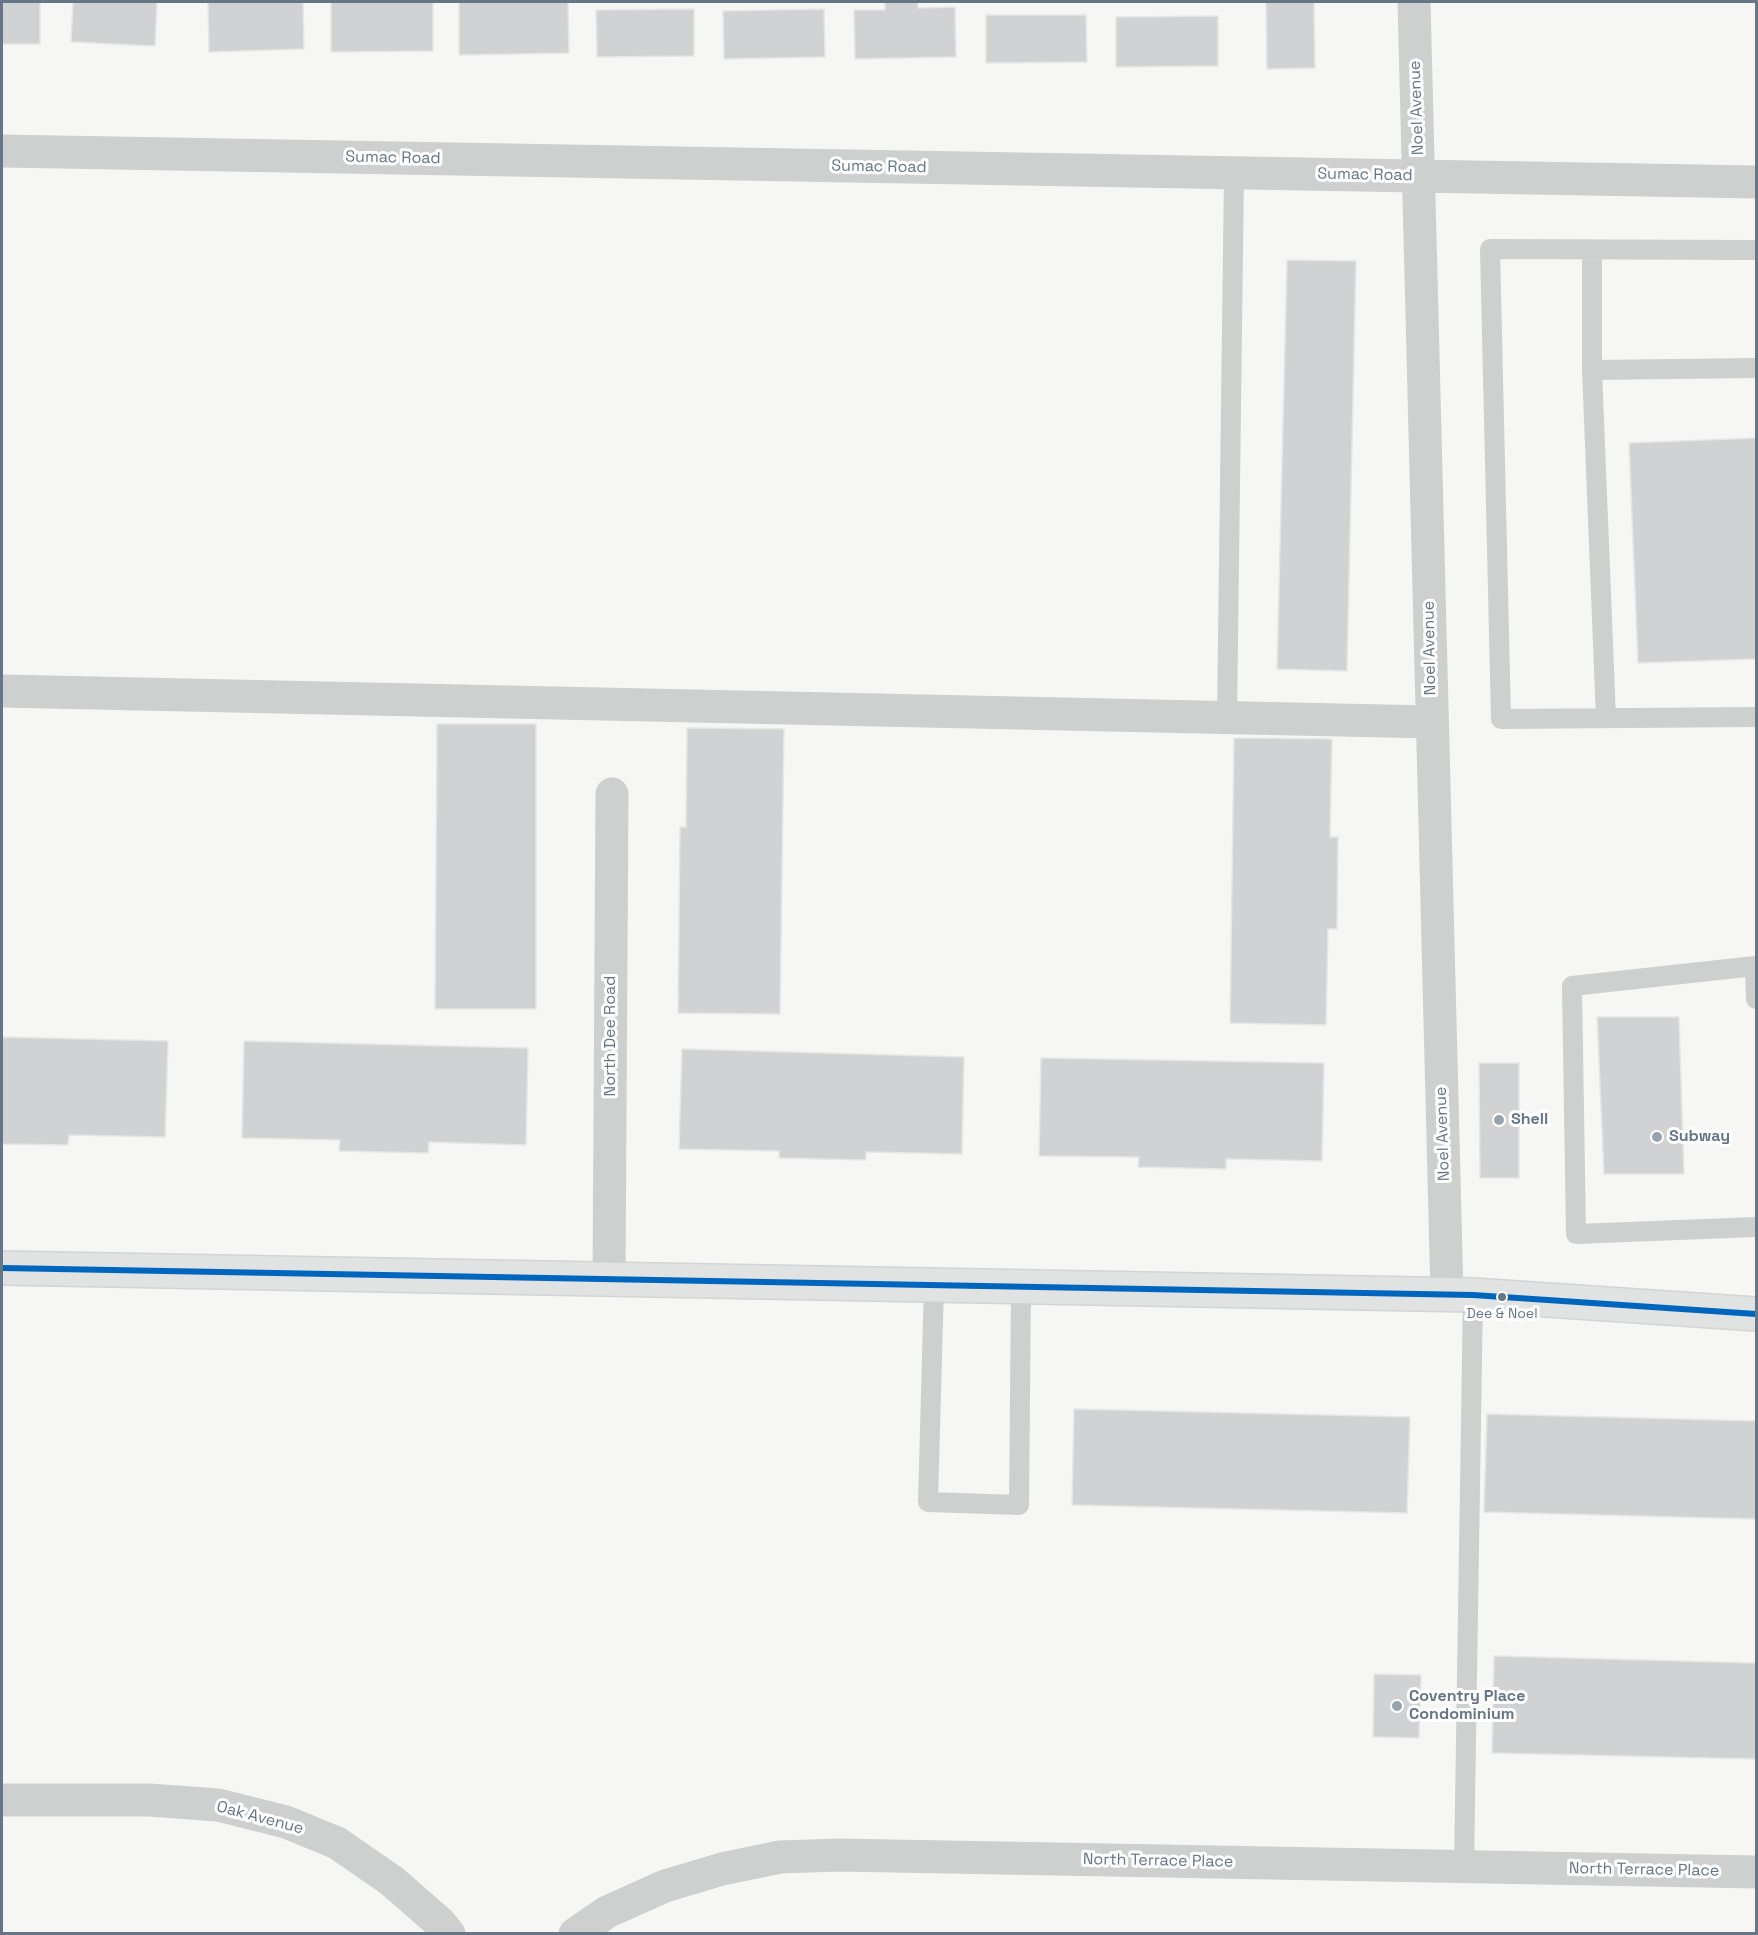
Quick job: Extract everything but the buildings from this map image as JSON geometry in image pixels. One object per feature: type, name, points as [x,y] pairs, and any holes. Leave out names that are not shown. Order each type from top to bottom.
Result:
[{"type":"street","name":"Noel Avenue","points":[[1414,2],[1432,722],[1460,1295]]},
{"type":"street","name":"Sumac Road","points":[[2,151],[1756,182]]},
{"type":"street","points":[[2,691],[1432,722]]},
{"type":"street","name":"North Dee Road","points":[[609,1279],[612,794]]},
{"type":"street","points":[[2,1268],[1512,1296],[1756,1314]]},
{"type":"street","name":"Oak Avenue","points":[[2,1800],[149,1800],[218,1805],[286,1822],[337,1843],[392,1881],[449,1934]]},
{"type":"street","name":"North Terrace Place","points":[[575,1934],[607,1912],[664,1886],[722,1869],[780,1857],[839,1855],[1756,1872]]},
{"type":"lane","points":[[1227,718],[1234,173]]},
{"type":"lane","points":[[1756,250],[1490,249],[1501,719],[1756,717]]},
{"type":"lane","points":[[1592,250],[1592,370],[1606,718]]},
{"type":"lane","points":[[1592,370],[1756,368]]},
{"type":"lane","points":[[1756,999],[1756,966],[1572,987],[1576,1234],[1756,1227]]},
{"type":"lane","points":[[934,1285],[928,1502],[1019,1505],[1021,1287]]},
{"type":"lane","points":[[1460,1295],[1464,1867]]},
{"type":"transit line","points":[[2,1268],[1473,1295],[1756,1314]]},
{"type":"place","name":"Shell","points":[[1499,1120]]},
{"type":"place","name":"Subway","points":[[1657,1137]]},
{"type":"place","name":"Dee & Noel","points":[[1502,1297]]},
{"type":"place","name":"Coventry Place Condominium","points":[[1397,1706]]}]
